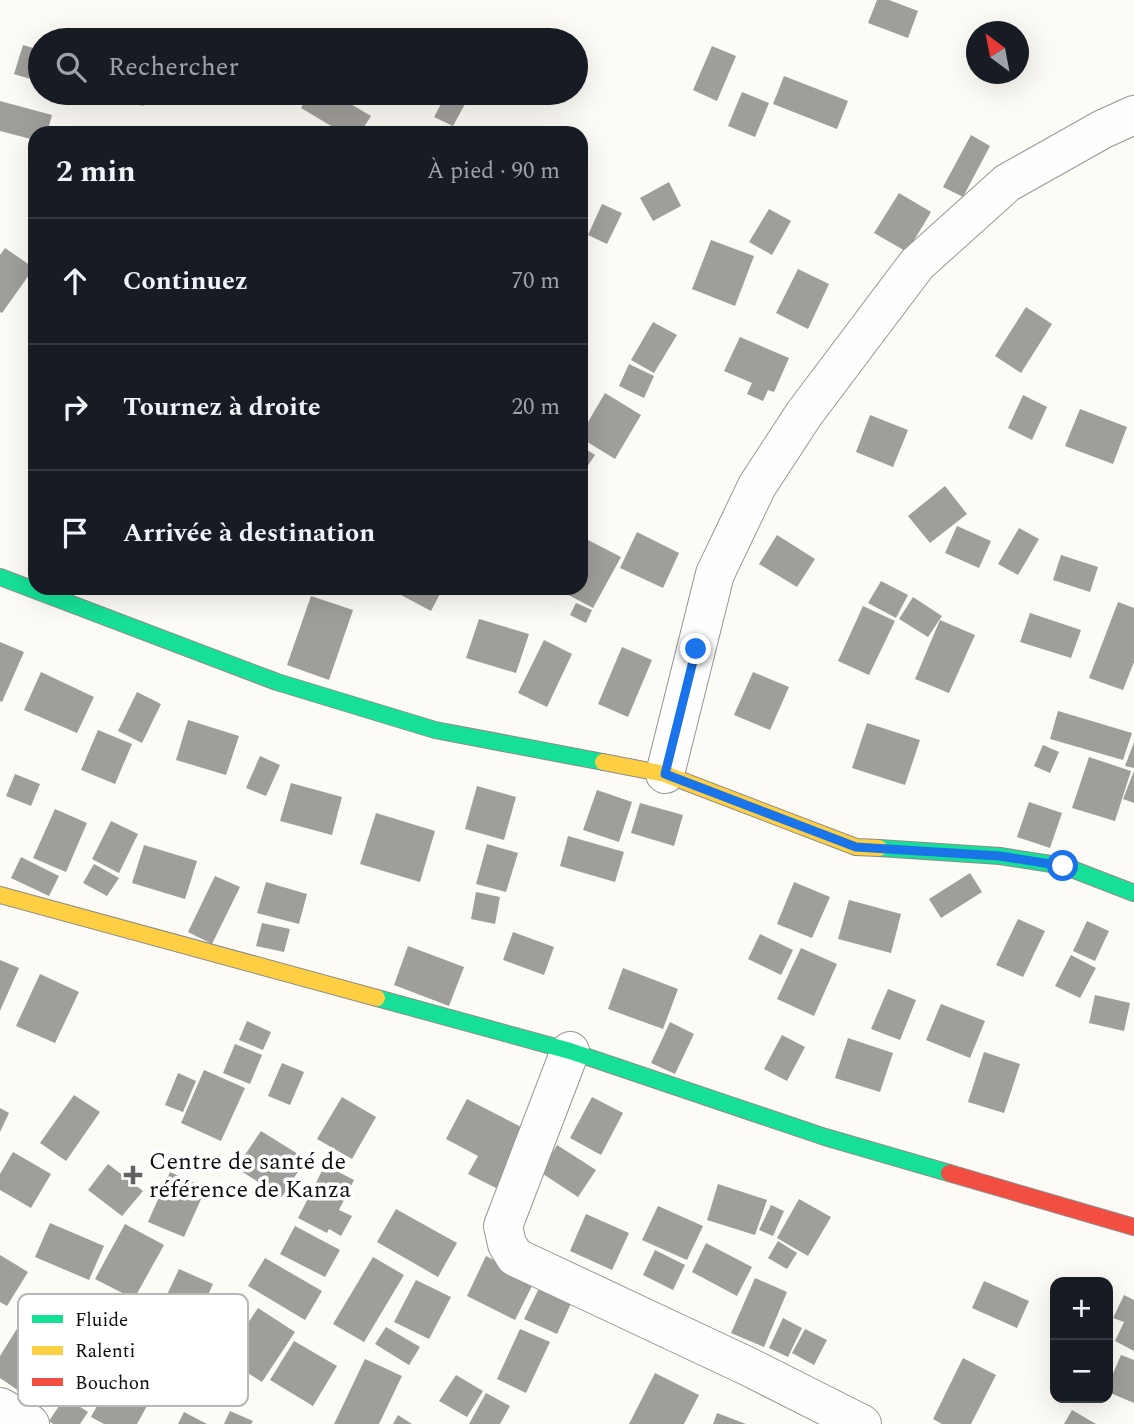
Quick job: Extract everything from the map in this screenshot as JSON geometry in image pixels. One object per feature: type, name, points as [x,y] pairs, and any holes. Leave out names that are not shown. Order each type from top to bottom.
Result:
[{"type":"street","points":[[665,774],[715,574],[757,486],[804,414],[917,264],[1007,183],[1134,114]]},
{"type":"street","points":[[0,577],[28,588]]},
{"type":"street","points":[[47,595],[277,682],[435,730],[665,774],[856,847],[1000,856],[1051,864],[1134,893]]},
{"type":"street","points":[[0,895],[569,1051],[825,1137],[1134,1227]]},
{"type":"street","points":[[569,1051],[503,1226],[507,1244],[515,1257],[747,1366],[862,1424]]},
{"type":"street","points":[[0,1407],[30,1424]]},
{"type":"building","points":[[877,0],[889,0],[918,11],[908,38],[868,23]]},
{"type":"building","points":[[23,45],[28,46],[28,78],[14,74]]},
{"type":"building","points":[[712,46],[736,56],[717,101],[693,90]]},
{"type":"building","points":[[784,76],[848,101],[837,129],[773,104]]},
{"type":"building","points":[[742,92],[769,103],[755,137],[728,126]]},
{"type":"building","points":[[0,101],[52,115],[49,126],[28,126],[28,138],[0,131]]},
{"type":"building","points":[[303,105],[352,105],[371,116],[365,126],[331,126],[301,108]]},
{"type":"building","points":[[440,105],[464,105],[453,126],[434,117]]},
{"type":"building","points":[[971,135],[990,146],[963,197],[943,187]]},
{"type":"building","points":[[669,182],[681,206],[653,221],[640,198]]},
{"type":"building","points":[[899,193],[931,212],[907,252],[874,233]]},
{"type":"building","points":[[602,204],[622,213],[607,244],[588,235]]},
{"type":"building","points":[[769,209],[791,221],[772,255],[749,242]]},
{"type":"building","points":[[711,240],[754,256],[735,306],[692,289]]},
{"type":"building","points":[[5,248],[28,264],[28,276],[2,313],[0,312],[0,255]]},
{"type":"building","points":[[798,269],[829,284],[808,329],[776,313]]},
{"type":"building","points":[[1026,307],[1052,324],[1021,373],[995,356]]},
{"type":"building","points":[[653,322],[677,335],[654,373],[631,360]]},
{"type":"building","points":[[740,337],[789,358],[774,392],[768,390],[763,401],[747,394],[752,383],[724,371]]},
{"type":"building","points":[[629,364],[654,376],[644,398],[619,386]]},
{"type":"building","points":[[605,393],[641,415],[615,459],[588,442],[588,422]]},
{"type":"building","points":[[1023,395],[1047,407],[1032,440],[1008,428]]},
{"type":"building","points":[[1080,409],[1127,427],[1113,464],[1065,446]]},
{"type":"building","points":[[870,415],[908,430],[893,467],[856,452]]},
{"type":"building","points":[[588,450],[595,455],[588,466]]},
{"type":"building","points":[[945,486],[967,514],[930,543],[908,516]]},
{"type":"building","points":[[957,526],[991,541],[979,568],[945,553]]},
{"type":"building","points":[[1019,528],[1039,539],[1018,575],[998,564]]},
{"type":"building","points":[[637,532],[679,553],[663,588],[620,568]]},
{"type":"building","points":[[777,535],[815,559],[797,587],[759,564]]},
{"type":"building","points":[[588,540],[621,557],[593,608],[569,595],[588,595]]},
{"type":"building","points":[[1061,555],[1098,567],[1090,592],[1053,580]]},
{"type":"building","points":[[881,581],[908,595],[896,618],[868,603]]},
{"type":"building","points":[[401,595],[439,595],[431,611]]},
{"type":"building","points":[[311,596],[353,610],[329,680],[287,665]]},
{"type":"building","points":[[913,597],[942,616],[928,637],[899,619]]},
{"type":"building","points":[[1118,602],[1134,608],[1134,662],[1123,690],[1089,678]]},
{"type":"building","points":[[576,603],[592,610],[586,623],[570,615]]},
{"type":"building","points":[[863,606],[895,621],[869,675],[838,661]]},
{"type":"building","points":[[1030,613],[1081,630],[1071,658],[1020,642]]},
{"type":"building","points":[[479,619],[529,634],[516,673],[466,658]]},
{"type":"building","points":[[940,620],[975,635],[949,693],[915,679]]},
{"type":"building","points":[[544,640],[572,654],[547,707],[518,693]]},
{"type":"building","points":[[0,642],[24,652],[2,702],[0,701]]},
{"type":"building","points":[[622,647],[652,660],[628,717],[598,704]]},
{"type":"building","points":[[41,672],[94,697],[77,733],[24,710]]},
{"type":"building","points":[[753,672],[789,687],[770,730],[734,715]]},
{"type":"building","points":[[137,692],[161,704],[142,743],[118,731]]},
{"type":"building","points":[[1058,711],[1132,733],[1123,760],[1050,739]]},
{"type":"building","points":[[188,720],[239,736],[226,775],[176,760]]},
{"type":"building","points":[[867,723],[920,740],[905,785],[852,768]]},
{"type":"building","points":[[98,730],[132,744],[115,784],[81,770]]},
{"type":"building","points":[[1134,742],[1134,768],[1125,766]]},
{"type":"building","points":[[1043,745],[1059,752],[1050,773],[1034,766]]},
{"type":"building","points":[[260,756],[280,765],[266,796],[246,788]]},
{"type":"building","points":[[1089,757],[1131,771],[1115,821],[1072,808]]},
{"type":"building","points":[[1134,771],[1134,803],[1123,799]]},
{"type":"building","points":[[15,774],[40,784],[31,806],[6,796]]},
{"type":"building","points":[[291,783],[342,797],[332,835],[280,821]]},
{"type":"building","points":[[477,786],[516,797],[504,840],[465,829]]},
{"type":"building","points":[[597,790],[632,802],[619,842],[583,830]]},
{"type":"building","points":[[1029,802],[1062,813],[1050,848],[1017,837]]},
{"type":"building","points":[[640,803],[683,815],[674,846],[631,833]]},
{"type":"building","points":[[55,809],[87,823],[66,872],[33,858]]},
{"type":"building","points":[[376,813],[435,831],[420,882],[360,864]]},
{"type":"building","points":[[111,821],[138,834],[119,873],[92,859]]},
{"type":"building","points":[[568,836],[624,852],[615,882],[560,866]]},
{"type":"building","points":[[487,844],[518,853],[506,892],[476,884]]},
{"type":"building","points":[[144,845],[197,861],[185,899],[132,883]]},
{"type":"building","points":[[21,857],[59,876],[49,896],[11,878]]},
{"type":"building","points":[[94,864],[119,878],[107,896],[83,883]]},
{"type":"building","points":[[970,873],[982,892],[941,918],[929,899]]},
{"type":"building","points":[[215,876],[240,887],[212,944],[188,932]]},
{"type":"building","points":[[266,882],[307,894],[299,924],[257,913]]},
{"type":"building","points":[[794,882],[830,897],[812,938],[777,924]]},
{"type":"building","points":[[476,892],[500,897],[495,924],[471,919]]},
{"type":"building","points":[[849,900],[901,914],[891,953],[838,939]]},
{"type":"building","points":[[1018,919],[1045,931],[1023,977],[996,965]]},
{"type":"building","points":[[1087,921],[1109,931],[1095,961],[1073,951]]},
{"type":"building","points":[[262,923],[290,929],[284,952],[256,946]]},
{"type":"building","points":[[513,932],[554,947],[544,975],[503,960]]},
{"type":"building","points":[[760,934],[793,950],[781,975],[748,959]]},
{"type":"building","points":[[408,946],[464,967],[449,1006],[394,985]]},
{"type":"building","points":[[801,948],[837,964],[814,1016],[777,999]]},
{"type":"building","points":[[1071,955],[1096,968],[1080,998],[1055,986]]},
{"type":"building","points":[[0,960],[19,968],[0,1011]]},
{"type":"building","points":[[623,968],[678,989],[663,1029],[608,1009]]},
{"type":"building","points":[[40,974],[79,992],[55,1043],[16,1026]]},
{"type":"building","points":[[888,989],[916,1000],[900,1040],[871,1029]]},
{"type":"building","points":[[1095,995],[1130,1003],[1124,1031],[1089,1023]]},
{"type":"building","points":[[941,1004],[985,1021],[970,1058],[926,1040]]},
{"type":"building","points":[[247,1021],[271,1032],[263,1050],[239,1040]]},
{"type":"building","points":[[670,1022],[694,1034],[675,1074],[651,1063]]},
{"type":"building","points":[[782,1035],[805,1047],[787,1081],[764,1069]]},
{"type":"building","points":[[848,1038],[893,1053],[880,1092],[835,1078]]},
{"type":"building","points":[[235,1044],[262,1055],[250,1084],[223,1073]]},
{"type":"building","points":[[984,1052],[1020,1064],[1004,1113],[968,1102]]},
{"type":"building","points":[[282,1063],[304,1072],[290,1105],[268,1096]]},
{"type":"building","points":[[204,1070],[245,1088],[221,1141],[181,1123]]},
{"type":"building","points":[[178,1073],[196,1081],[183,1112],[165,1105]]},
{"type":"building","points":[[74,1095],[100,1112],[66,1161],[40,1143]]},
{"type":"building","points":[[342,1097],[376,1117],[352,1159],[317,1139]]},
{"type":"building","points":[[592,1097],[623,1113],[601,1155],[570,1138]]},
{"type":"building","points":[[467,1099],[527,1130],[496,1188],[468,1174],[478,1156],[446,1139]]},
{"type":"building","points":[[0,1108],[9,1113],[0,1132]]},
{"type":"building","points":[[261,1131],[306,1159],[282,1197],[236,1168]]},
{"type":"building","points":[[557,1145],[596,1170],[578,1197],[540,1172]]},
{"type":"building","points":[[13,1152],[51,1174],[31,1208],[0,1190],[0,1174]]},
{"type":"building","points":[[108,1164],[143,1191],[122,1216],[88,1190]]},
{"type":"building","points":[[325,1165],[354,1180],[339,1210],[352,1216],[341,1236],[329,1229],[327,1233],[298,1218]]},
{"type":"building","points":[[170,1172],[206,1188],[184,1237],[148,1222]]},
{"type":"building","points":[[718,1184],[767,1200],[755,1235],[707,1220]]},
{"type":"building","points":[[799,1199],[831,1217],[808,1256],[777,1238]]},
{"type":"building","points":[[771,1205],[784,1211],[773,1236],[759,1230]]},
{"type":"building","points":[[658,1206],[703,1226],[687,1260],[642,1240]]},
{"type":"building","points":[[396,1209],[457,1243],[438,1277],[377,1242]]},
{"type":"building","points":[[586,1214],[629,1233],[612,1270],[570,1251]]},
{"type":"building","points":[[50,1223],[104,1246],[89,1280],[35,1257]]},
{"type":"building","points":[[125,1224],[164,1245],[137,1294],[124,1294],[95,1279]]},
{"type":"building","points":[[295,1226],[340,1250],[325,1277],[280,1254]]},
{"type":"building","points":[[778,1241],[797,1253],[787,1269],[768,1258]]},
{"type":"building","points":[[706,1243],[752,1267],[737,1296],[692,1272]]},
{"type":"building","points":[[655,1250],[685,1265],[673,1290],[643,1275]]},
{"type":"building","points":[[0,1255],[28,1272],[7,1306],[0,1302]]},
{"type":"building","points":[[486,1256],[535,1280],[515,1320],[467,1296]]},
{"type":"building","points":[[373,1257],[404,1275],[364,1342],[333,1324]]},
{"type":"building","points":[[265,1258],[322,1291],[305,1320],[248,1286]]},
{"type":"building","points":[[179,1269],[213,1284],[208,1294],[167,1294]]},
{"type":"building","points":[[755,1278],[787,1292],[764,1347],[731,1333]]},
{"type":"building","points":[[416,1280],[451,1297],[429,1339],[394,1322]]},
{"type":"building","points":[[543,1280],[575,1295],[557,1334],[524,1319]]},
{"type":"building","points":[[984,1281],[1029,1301],[1017,1328],[972,1308]]},
{"type":"building","points":[[1124,1295],[1134,1300],[1134,1351],[1115,1341],[1124,1322],[1113,1318]]},
{"type":"building","points":[[258,1308],[295,1332],[262,1382],[248,1373],[248,1323]]},
{"type":"building","points":[[783,1318],[802,1328],[788,1357],[769,1348]]},
{"type":"building","points":[[18,1327],[18,1390],[0,1378],[0,1356]]},
{"type":"building","points":[[386,1327],[420,1347],[409,1365],[375,1344]]},
{"type":"building","points":[[520,1329],[550,1342],[526,1393],[497,1379]]},
{"type":"building","points":[[805,1329],[827,1340],[814,1365],[792,1353]]},
{"type":"building","points":[[294,1341],[337,1366],[313,1406],[270,1380]]},
{"type":"building","points":[[1121,1355],[1134,1360],[1134,1403],[1113,1394],[1113,1373]]},
{"type":"building","points":[[963,1358],[996,1375],[971,1424],[942,1424],[933,1419]]},
{"type":"building","points":[[365,1359],[402,1376],[379,1424],[334,1424]]},
{"type":"building","points":[[655,1373],[699,1395],[684,1424],[629,1424]]},
{"type":"building","points":[[456,1375],[483,1391],[467,1417],[439,1401]]},
{"type":"building","points":[[486,1393],[510,1406],[500,1424],[469,1424]]},
{"type":"building","points":[[59,1406],[79,1406],[88,1412],[80,1424],[53,1424],[49,1421]]},
{"type":"building","points":[[97,1406],[147,1406],[137,1424],[104,1424],[91,1417]]},
{"type":"building","points":[[1072,1410],[1096,1424],[1064,1424]]},
{"type":"building","points":[[230,1411],[253,1421],[251,1424],[224,1424]]},
{"type":"building","points":[[184,1412],[207,1424],[178,1424]]},
{"type":"building","points":[[717,1413],[746,1424],[713,1424]]},
{"type":"building","points":[[398,1415],[412,1424],[393,1424]]},
{"type":"traffic: fast","points":[[0,577],[28,588]]},
{"type":"traffic: fast","points":[[47,595],[277,682],[435,730],[603,762]]},
{"type":"traffic: fast","points":[[879,848],[1000,856],[1064,866],[1134,893]]},
{"type":"traffic: fast","points":[[377,998],[570,1051],[825,1137],[949,1173]]},
{"type":"traffic: slow","points":[[603,762],[665,774],[856,847],[879,848]]},
{"type":"traffic: slow","points":[[0,895],[377,998]]},
{"type":"traffic: jam","points":[[949,1173],[1134,1227]]},
{"type":"place","name":"Centre de santé de référence de Kanza","points":[[133,1175]]},
{"type":"route","points":[[696,649],[665,774],[856,847],[1000,856],[1063,866]]}]
